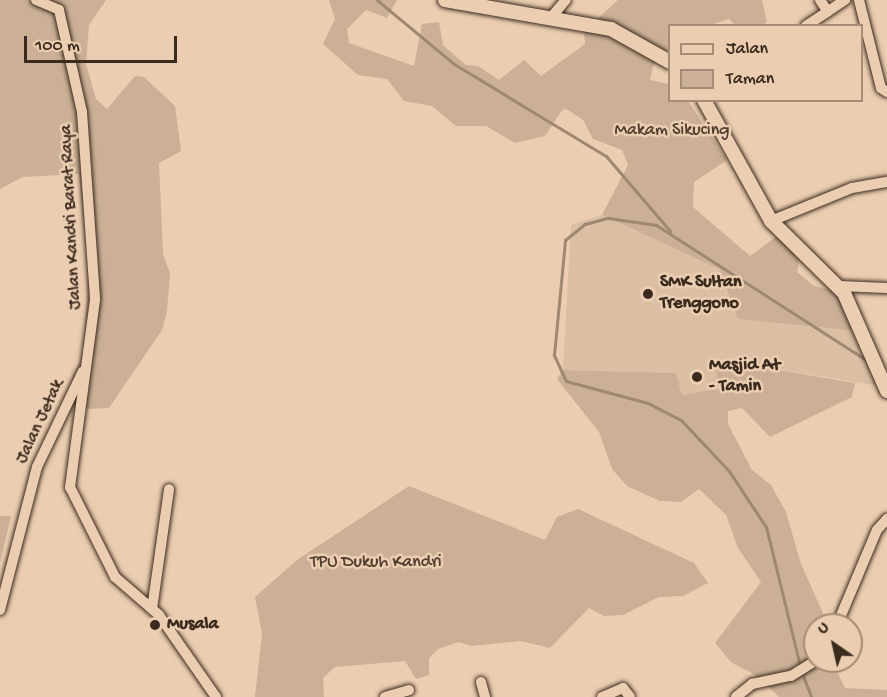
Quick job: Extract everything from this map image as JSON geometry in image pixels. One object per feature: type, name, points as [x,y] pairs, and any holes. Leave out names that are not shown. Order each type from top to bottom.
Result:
[{"type":"main road","points":[[445,0],[549,20],[611,29],[668,61]]},
{"type":"main road","points":[[705,102],[771,221],[839,286],[887,391]]},
{"type":"street","points":[[36,0],[60,5]]},
{"type":"street","points":[[549,20],[566,0]]},
{"type":"street","points":[[820,0],[828,12]]},
{"type":"street","points":[[809,24],[845,0]]},
{"type":"street","points":[[860,0],[881,88],[887,92]]},
{"type":"street","name":"Jalan Kandri Barat Raya","points":[[60,5],[82,112],[95,290],[90,354],[70,487],[115,577],[152,609],[185,647],[216,697]]},
{"type":"street","points":[[771,221],[852,188],[887,182]]},
{"type":"street","points":[[839,286],[887,288]]},
{"type":"street","name":"Jalan Jetak","points":[[0,610],[37,467],[90,354]]},
{"type":"street","points":[[152,609],[169,489]]},
{"type":"street","points":[[842,613],[877,530],[887,519]]},
{"type":"street","points":[[736,697],[752,684],[791,676],[803,669]]},
{"type":"street","points":[[481,682],[485,697]]},
{"type":"street","points":[[602,697],[623,688],[630,697]]},
{"type":"street","points":[[385,697],[410,690]]},
{"type":"shaded area","name":"SMK Sultan Trenggono","points":[[602,215],[719,269],[738,319],[858,331],[880,386],[715,359],[719,389],[682,395],[676,373],[563,370],[571,225]]},
{"type":"green space","points":[[0,0],[106,0],[89,25],[86,64],[96,99],[107,109],[135,76],[144,77],[175,106],[181,151],[159,163],[163,254],[170,273],[167,311],[162,330],[109,408],[87,409],[69,387],[84,351],[88,267],[79,174],[23,177],[0,189]]},
{"type":"green space","name":"Makam Sikucing","points":[[329,0],[397,0],[387,18],[366,10],[347,29],[349,43],[414,66],[422,24],[439,22],[443,45],[466,65],[478,66],[499,80],[524,60],[541,76],[585,44],[584,31],[618,0],[762,0],[767,22],[764,24],[734,24],[729,19],[713,24],[668,24],[668,48],[653,66],[650,80],[668,84],[668,102],[689,102],[727,160],[694,182],[693,207],[750,256],[777,236],[800,257],[797,272],[814,286],[834,290],[858,331],[738,319],[719,269],[602,215],[628,165],[622,150],[593,139],[583,120],[563,109],[545,136],[515,143],[486,126],[456,126],[432,106],[404,101],[387,79],[358,75],[323,44],[335,19]]},
{"type":"green space","points":[[714,359],[855,383],[852,397],[770,437],[742,408],[728,411],[728,424],[752,470],[771,485],[786,512],[801,564],[823,613],[803,613],[803,673],[838,673],[845,688],[887,690],[887,697],[779,697],[754,674],[732,663],[715,643],[761,582],[738,548],[726,515],[699,489],[681,502],[660,501],[627,486],[612,469],[599,432],[557,379],[563,370],[676,373],[682,395],[719,389]]},
{"type":"green space","name":"TPU Dukuh Kandri","points":[[409,486],[545,540],[557,517],[578,509],[694,563],[708,583],[683,596],[659,597],[623,615],[604,616],[589,608],[550,648],[521,641],[471,646],[459,642],[438,649],[429,658],[429,675],[416,679],[405,661],[335,667],[323,678],[324,697],[255,697],[262,633],[255,597],[297,560]]},
{"type":"green space","points":[[0,516],[11,516],[0,563]]},
{"type":"waterway","points":[[377,0],[454,64],[606,156],[670,231]]},
{"type":"waterway","points":[[800,666],[766,527],[729,471],[681,420],[648,403],[566,381],[554,355],[565,240],[585,224],[608,218],[656,225],[869,362]]},
{"type":"waterway","points":[[802,673],[811,697]]},
{"type":"place","name":"SMK Sultan Trenggono","points":[[648,294]]},
{"type":"place","name":"Masjid At - Tamin","points":[[697,377]]},
{"type":"place","name":"Musala","points":[[155,625]]}]
